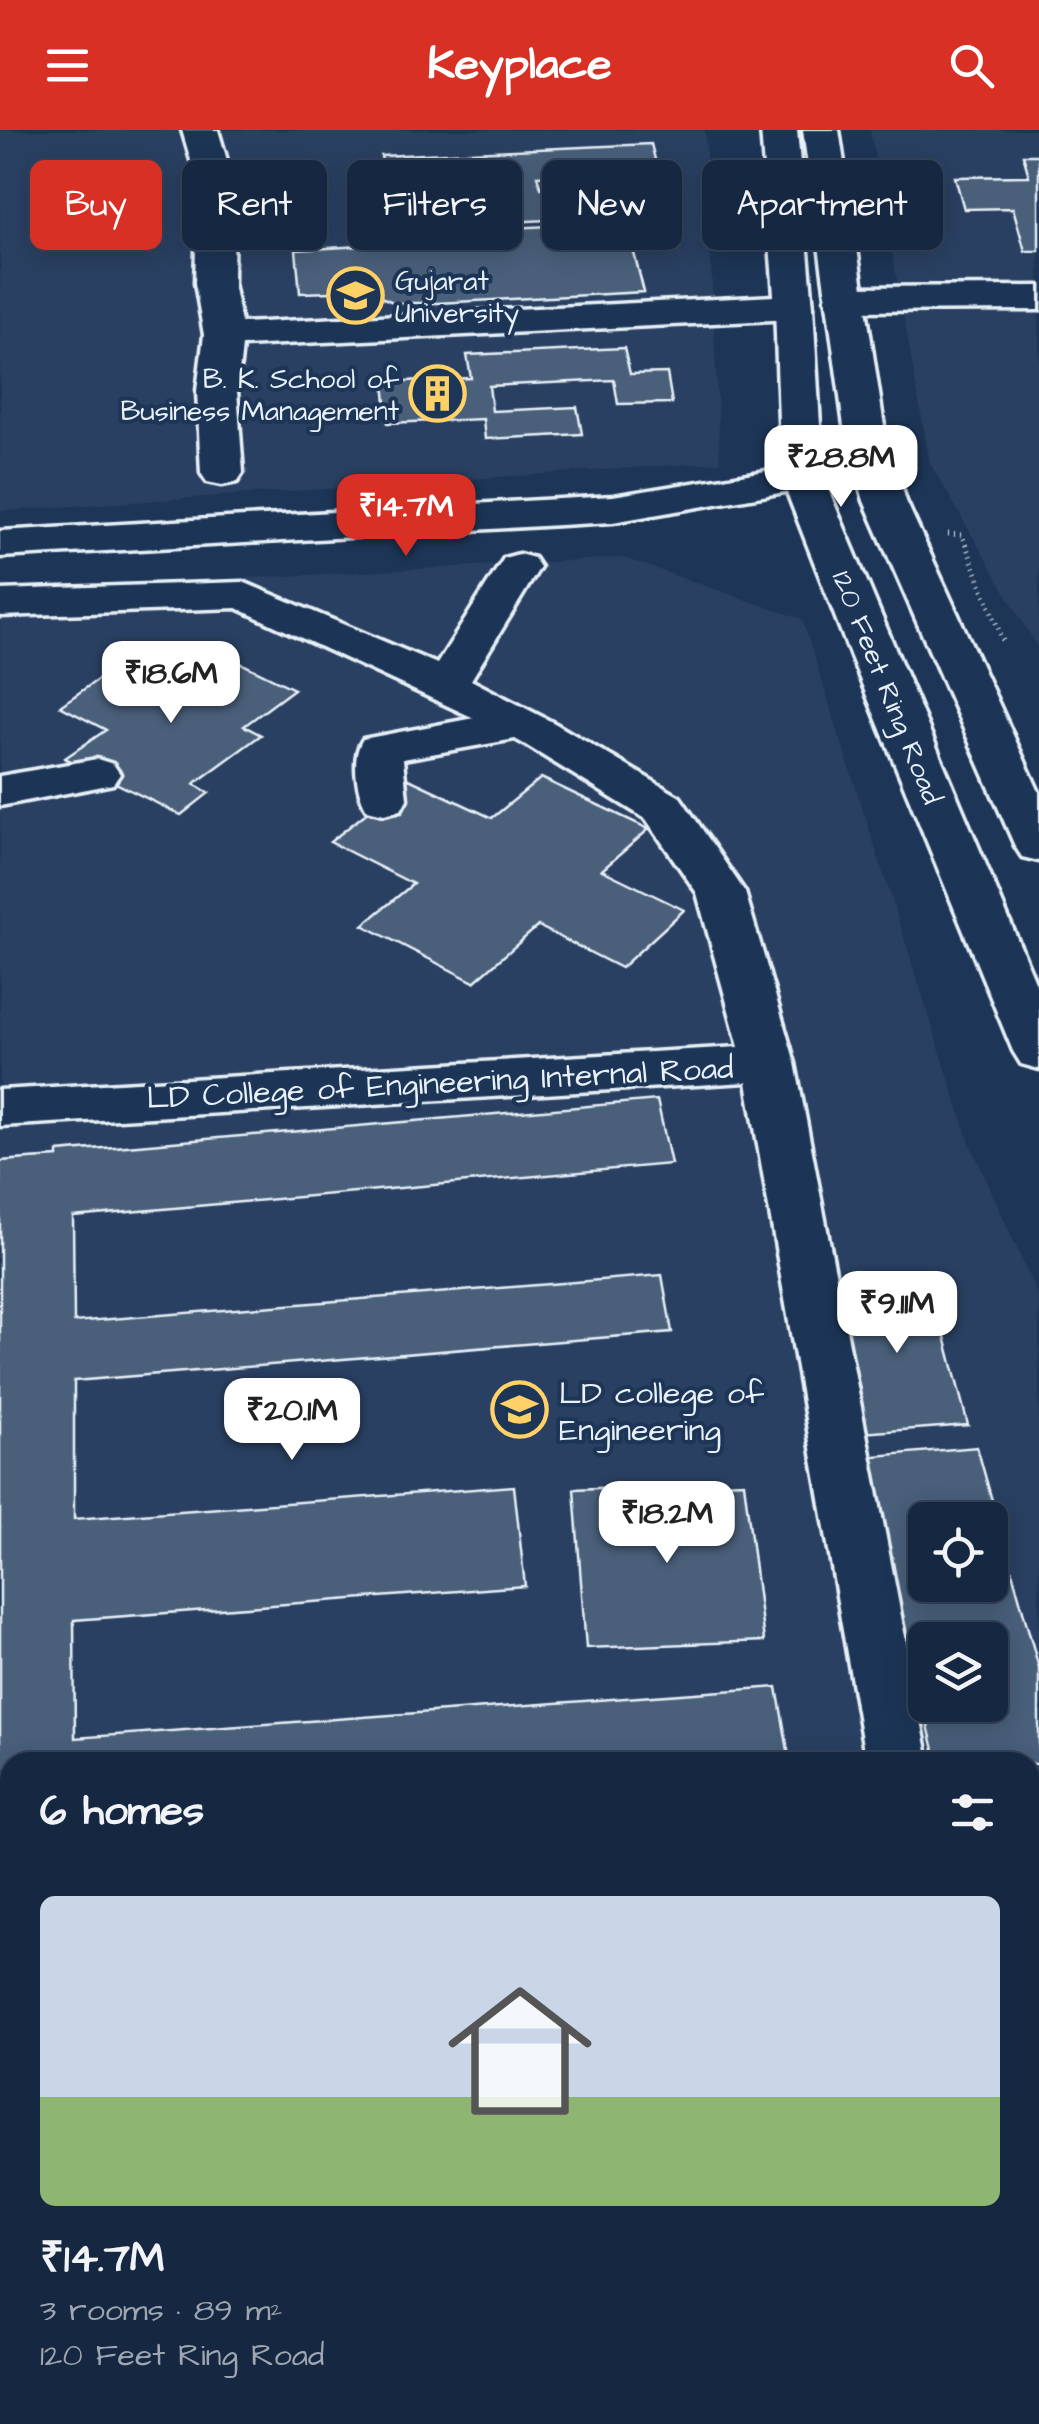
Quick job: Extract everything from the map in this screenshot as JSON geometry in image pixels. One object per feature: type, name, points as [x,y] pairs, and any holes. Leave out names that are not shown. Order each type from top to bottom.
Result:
[{"type":"main road","points":[[200,130],[216,184],[214,283],[224,335],[217,391],[222,473]]},
{"type":"main road","name":"120 Feet Ring Road","points":[[778,130],[794,307],[802,476],[873,657],[1039,1051]]},
{"type":"main road","points":[[821,130],[865,433],[885,502],[902,532],[1039,846]]},
{"type":"main road","points":[[844,299],[1039,298]]},
{"type":"main road","points":[[224,335],[510,324],[794,307]]},
{"type":"main road","points":[[0,544],[614,509],[802,476],[876,472]]},
{"type":"main road","points":[[446,685],[519,568]]},
{"type":"main road","points":[[0,603],[242,595],[446,685],[521,724],[663,808],[721,892],[769,1063]]},
{"type":"main road","points":[[384,798],[379,749],[521,724]]},
{"type":"main road","points":[[0,792],[97,774]]},
{"type":"main road","name":"LD College of Engineering Internal Road","points":[[0,1108],[769,1063],[896,1752]]},
{"type":"shaded area","name":"Gujarat University","points":[[0,130],[705,130],[702,250],[710,250],[720,462],[0,511]]},
{"type":"shaded area","points":[[870,130],[1039,130],[1039,650],[930,463],[892,250],[943,250],[943,160],[875,160]]},
{"type":"shaded area","name":"LD college of Engineering","points":[[624,558],[802,619],[968,1138],[1039,1299],[1039,1752],[0,1752],[0,591]]},
{"type":"building","points":[[651,144],[655,160],[542,160],[542,176],[537,176],[542,188],[542,220],[522,221],[522,160],[382,160],[381,156]]},
{"type":"building","points":[[1023,155],[1039,155],[1039,251],[1025,251],[1013,208],[964,209],[955,177],[1029,176]]},
{"type":"building","points":[[542,226],[542,250],[633,250],[644,292],[437,303],[395,303],[367,291],[300,293],[296,250],[347,247],[347,250],[522,250],[522,227]]},
{"type":"building","name":"B. K. School of Business Management","points":[[624,348],[630,374],[667,373],[672,403],[618,404],[614,380],[489,386],[492,411],[577,407],[582,434],[485,439],[483,419],[388,423],[384,382],[471,378],[467,355]]},
{"type":"building","points":[[216,651],[294,689],[244,726],[261,735],[194,784],[209,793],[181,815],[65,758],[106,730],[60,706],[126,660],[172,682]]},
{"type":"building","points":[[541,778],[649,829],[602,870],[684,910],[621,968],[538,926],[474,982],[363,925],[413,884],[330,842],[409,779],[492,818]]},
{"type":"building","points":[[657,1100],[671,1164],[73,1217],[74,1322],[662,1275],[672,1332],[74,1381],[74,1519],[514,1486],[525,1586],[74,1620],[75,1738],[777,1687],[788,1752],[0,1752],[0,1161],[58,1157],[58,1152]]},
{"type":"building","points":[[930,1279],[968,1425],[861,1433],[829,1286]]},
{"type":"building","points":[[977,1447],[992,1502],[908,1502],[908,1602],[1008,1602],[1008,1558],[1039,1668],[1039,1752],[935,1752],[927,1722],[1008,1722],[1008,1622],[908,1622],[908,1644],[862,1457]]},
{"type":"building","points":[[744,1482],[764,1641],[586,1648],[574,1489]]},
{"type":"place","name":"Gujarat University","points":[[356,296]]},
{"type":"place","name":"B. K. School of Business Management","points":[[438,394]]},
{"type":"place","name":"LD college of Engineering","points":[[520,1410]]}]
